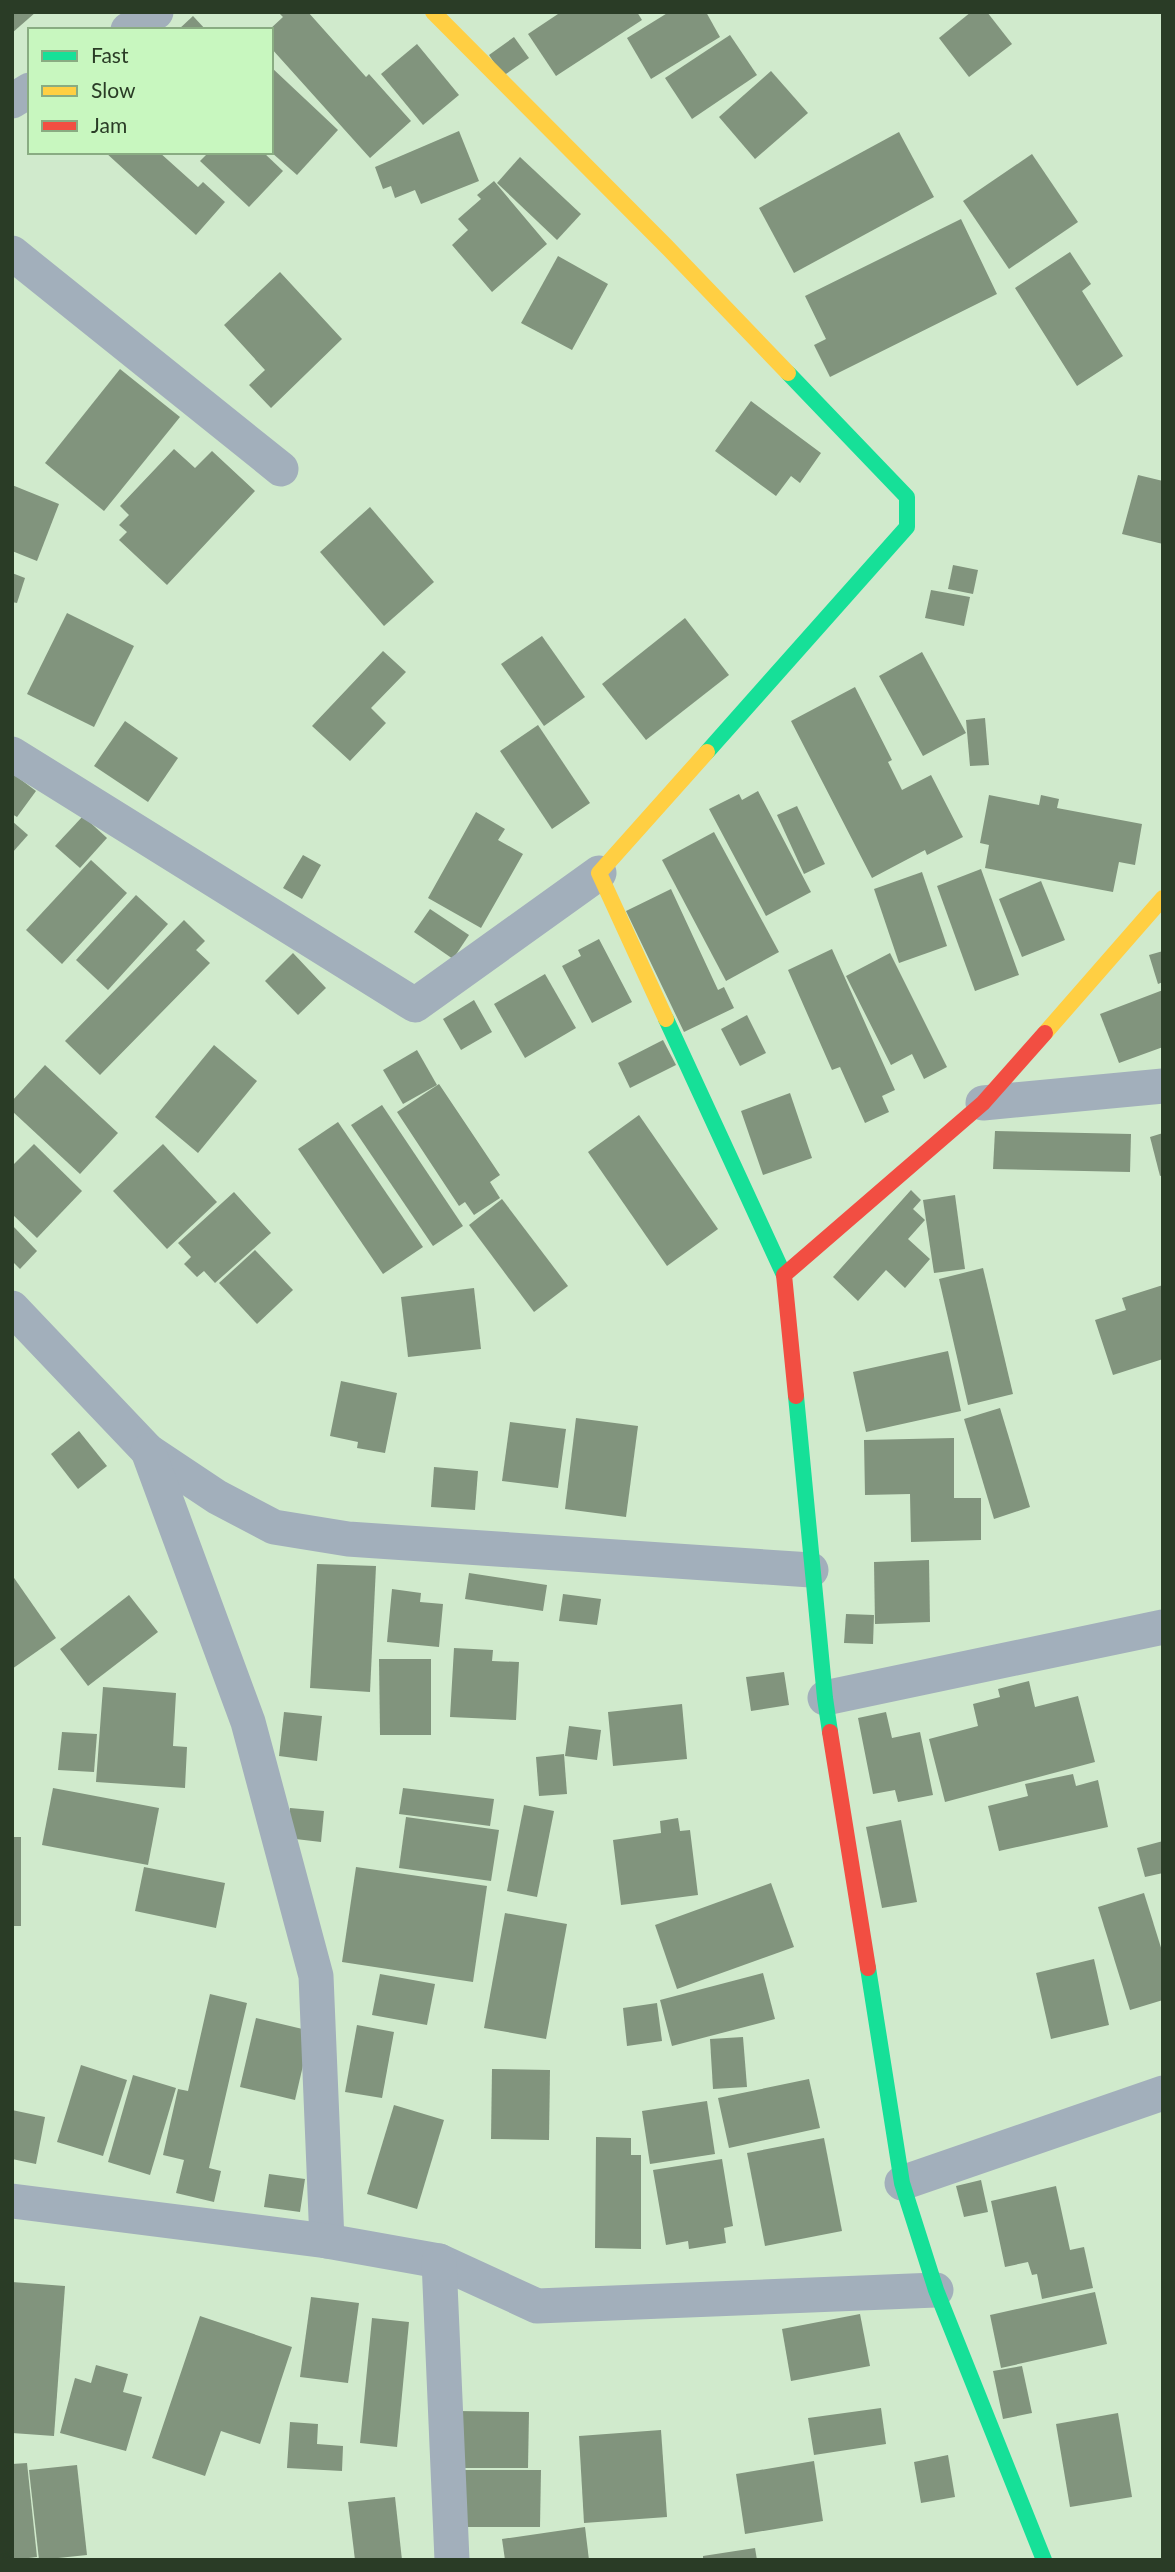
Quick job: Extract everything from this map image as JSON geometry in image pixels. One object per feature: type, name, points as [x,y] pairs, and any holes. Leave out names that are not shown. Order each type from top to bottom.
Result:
[{"type":"street","points":[[131,28],[156,12]]},
{"type":"street","points":[[12,754],[415,1005],[599,873],[907,527],[907,497],[666,246],[433,12]]},
{"type":"street","points":[[12,101],[28,91]]},
{"type":"street","points":[[12,253],[281,469]]},
{"type":"street","points":[[599,873],[784,1275],[825,1698],[902,2183],[936,2290],[1044,2560]]},
{"type":"street","points":[[784,1275],[983,1103],[1163,898]]},
{"type":"street","points":[[983,1103],[1163,1086]]},
{"type":"street","points":[[12,1308],[148,1451],[217,1497],[274,1527],[348,1539],[811,1570]]},
{"type":"street","points":[[148,1451],[248,1722],[316,1976],[327,2241]]},
{"type":"street","points":[[825,1698],[1163,1627]]},
{"type":"street","points":[[902,2183],[1163,2093]]},
{"type":"street","points":[[12,2201],[327,2241],[439,2261],[537,2306],[936,2290]]},
{"type":"street","points":[[439,2261],[453,2560]]},
{"type":"building","points":[[12,12],[36,12],[12,33]]},
{"type":"building","points":[[278,12],[308,12],[366,77],[369,74],[411,121],[370,158],[273,50],[271,28],[283,17]]},
{"type":"building","points":[[561,12],[637,12],[642,20],[556,76],[528,34]]},
{"type":"building","points":[[669,12],[706,12],[720,37],[651,79],[627,38]]},
{"type":"building","points":[[971,12],[987,12],[1012,44],[969,77],[939,38]]},
{"type":"building","points":[[193,16],[204,28],[180,28]]},
{"type":"building","points":[[730,35],[757,75],[692,119],[665,78]]},
{"type":"building","points":[[514,37],[529,58],[503,76],[489,55]]},
{"type":"building","points":[[417,44],[459,95],[423,125],[381,74]]},
{"type":"building","points":[[273,69],[338,130],[297,175],[273,154]]},
{"type":"building","points":[[771,71],[808,113],[755,159],[719,117]]},
{"type":"building","points":[[459,131],[479,181],[421,204],[415,190],[395,198],[391,186],[383,189],[375,167]]},
{"type":"building","points":[[899,132],[934,197],[794,273],[759,208]]},
{"type":"building","points":[[107,154],[161,154],[198,187],[203,182],[225,202],[196,235]]},
{"type":"building","points":[[207,154],[265,154],[283,171],[249,207],[200,161]]},
{"type":"building","points":[[1032,154],[1078,222],[1009,269],[963,201]]},
{"type":"building","points":[[520,157],[581,214],[557,240],[497,183]]},
{"type":"building","points":[[494,181],[547,244],[492,292],[452,245],[468,230],[458,219],[481,199],[477,195]]},
{"type":"building","points":[[961,219],[997,294],[830,377],[814,345],[826,339],[805,296]]},
{"type":"building","points":[[1070,252],[1091,284],[1082,291],[1123,356],[1077,386],[1015,288]]},
{"type":"building","points":[[558,256],[608,284],[572,350],[521,323]]},
{"type":"building","points":[[280,272],[342,339],[271,408],[249,385],[265,370],[224,325]]},
{"type":"building","points":[[120,369],[180,417],[104,511],[45,463]]},
{"type":"building","points":[[751,401],[821,453],[800,483],[791,476],[776,496],[715,451]]},
{"type":"building","points":[[174,449],[195,468],[212,451],[255,491],[167,585],[119,540],[127,532],[119,525],[129,515],[120,506]]},
{"type":"building","points":[[1138,475],[1163,481],[1163,544],[1122,534]]},
{"type":"building","points":[[12,485],[59,504],[37,561],[12,551]]},
{"type":"building","points":[[370,507],[434,582],[384,626],[320,552]]},
{"type":"building","points":[[953,565],[978,570],[973,594],[948,589]]},
{"type":"building","points":[[12,573],[25,578],[17,603],[12,602]]},
{"type":"building","points":[[931,590],[970,597],[964,626],[925,618]]},
{"type":"building","points":[[67,613],[134,646],[94,727],[27,694]]},
{"type":"building","points":[[685,618],[729,675],[646,740],[602,684]]},
{"type":"building","points":[[542,636],[585,697],[544,726],[501,664]]},
{"type":"building","points":[[383,651],[406,672],[371,708],[386,723],[350,761],[312,726]]},
{"type":"building","points":[[922,652],[966,733],[923,756],[879,676]]},
{"type":"building","points":[[855,687],[892,760],[888,762],[902,790],[931,775],[963,837],[927,855],[925,850],[872,878],[791,721]]},
{"type":"building","points":[[985,718],[989,765],[970,766],[966,720]]},
{"type":"building","points":[[125,721],[178,758],[148,802],[94,766]]},
{"type":"building","points":[[538,725],[590,803],[552,829],[500,751]]},
{"type":"building","points":[[12,773],[36,791],[17,817],[12,814]]},
{"type":"building","points":[[758,791],[811,892],[766,916],[709,809],[739,794],[742,800]]},
{"type":"building","points":[[989,795],[1039,805],[1041,795],[1059,799],[1057,808],[1142,824],[1135,865],[1119,862],[1113,892],[985,868],[989,845],[980,843]]},
{"type":"building","points":[[797,806],[825,864],[804,874],[777,815]]},
{"type":"building","points":[[476,812],[505,829],[498,840],[523,854],[481,928],[428,898]]},
{"type":"building","points":[[83,816],[107,838],[80,868],[55,846]]},
{"type":"building","points":[[12,821],[28,835],[12,853]]},
{"type":"building","points":[[714,832],[779,952],[726,981],[662,860]]},
{"type":"building","points":[[303,855],[321,865],[302,899],[283,888]]},
{"type":"building","points":[[91,860],[127,893],[62,964],[26,930]]},
{"type":"building","points":[[981,869],[1019,975],[975,991],[937,886]]},
{"type":"building","points":[[922,872],[947,946],[899,963],[874,889]]},
{"type":"building","points":[[1041,881],[1065,940],[1022,957],[999,899]]},
{"type":"building","points":[[671,889],[718,990],[724,987],[734,1008],[684,1032],[626,911]]},
{"type":"building","points":[[136,895],[168,924],[108,990],[76,960]]},
{"type":"building","points":[[430,909],[469,935],[453,959],[414,932]]},
{"type":"building","points":[[184,920],[205,941],[196,950],[210,963],[100,1075],[65,1041]]},
{"type":"building","points":[[599,939],[632,1002],[592,1023],[562,966],[581,956],[578,950]]},
{"type":"building","points":[[832,949],[895,1090],[882,1096],[889,1112],[865,1123],[840,1067],[832,1070],[788,970]]},
{"type":"building","points":[[1163,951],[1163,982],[1158,984],[1149,955]]},
{"type":"building","points":[[293,953],[326,988],[298,1015],[265,981]]},
{"type":"building","points":[[890,953],[947,1067],[924,1079],[912,1054],[891,1065],[846,976]]},
{"type":"building","points":[[545,974],[576,1028],[525,1058],[494,1004]]},
{"type":"building","points":[[1163,990],[1163,1047],[1119,1063],[1100,1014]]},
{"type":"building","points":[[474,1000],[492,1032],[461,1050],[443,1019]]},
{"type":"building","points":[[747,1015],[766,1053],[740,1066],[721,1029]]},
{"type":"building","points":[[663,1040],[676,1065],[630,1088],[618,1063]]},
{"type":"building","points":[[214,1045],[257,1081],[198,1153],[155,1117]]},
{"type":"building","points":[[417,1050],[437,1085],[403,1104],[383,1070]]},
{"type":"building","points":[[45,1065],[118,1133],[80,1174],[12,1111],[12,1101]]},
{"type":"building","points":[[439,1084],[500,1175],[490,1182],[500,1198],[474,1215],[465,1202],[459,1206],[397,1112]]},
{"type":"building","points":[[790,1093],[812,1158],[763,1175],[741,1111]]},
{"type":"building","points":[[382,1105],[463,1226],[433,1246],[351,1125]]},
{"type":"building","points":[[639,1115],[718,1229],[667,1266],[588,1152]]},
{"type":"building","points":[[338,1122],[423,1247],[383,1274],[298,1149]]},
{"type":"building","points":[[995,1131],[1131,1134],[1130,1172],[993,1169]]},
{"type":"building","points":[[1163,1133],[1163,1175],[1160,1176],[1150,1137]]},
{"type":"building","points":[[34,1144],[82,1191],[37,1238],[12,1214],[12,1166]]},
{"type":"building","points":[[163,1144],[217,1202],[167,1249],[113,1191]]},
{"type":"building","points":[[911,1190],[921,1200],[913,1209],[925,1220],[908,1239],[930,1259],[905,1288],[886,1270],[858,1301],[833,1277]]},
{"type":"building","points":[[234,1192],[271,1233],[215,1283],[204,1271],[197,1277],[184,1264],[191,1257],[178,1243]]},
{"type":"building","points":[[955,1195],[965,1269],[934,1273],[923,1200]]},
{"type":"building","points":[[502,1199],[568,1286],[534,1312],[469,1225]]},
{"type":"building","points":[[12,1225],[37,1251],[20,1269],[12,1261]]},
{"type":"building","points":[[255,1250],[293,1290],[257,1324],[219,1283]]},
{"type":"building","points":[[983,1268],[1013,1394],[968,1405],[939,1279]]},
{"type":"building","points":[[1163,1285],[1163,1359],[1113,1375],[1095,1320],[1126,1310],[1122,1298]]},
{"type":"building","points":[[474,1288],[481,1349],[408,1357],[401,1297]]},
{"type":"building","points":[[948,1351],[961,1411],[866,1432],[853,1372]]},
{"type":"building","points":[[341,1381],[397,1393],[385,1453],[357,1448],[358,1442],[330,1436]]},
{"type":"building","points":[[1000,1408],[1030,1507],[994,1519],[964,1419]]},
{"type":"building","points":[[576,1418],[638,1426],[626,1517],[565,1509]]},
{"type":"building","points":[[510,1422],[566,1429],[558,1488],[502,1481]]},
{"type":"building","points":[[79,1431],[107,1466],[78,1489],[51,1454]]},
{"type":"building","points":[[954,1438],[954,1498],[981,1498],[981,1540],[911,1542],[910,1494],[865,1495],[864,1440]]},
{"type":"building","points":[[434,1467],[478,1471],[475,1510],[431,1507]]},
{"type":"building","points":[[929,1560],[930,1622],[875,1624],[874,1562]]},
{"type":"building","points":[[317,1564],[376,1566],[370,1692],[310,1688]]},
{"type":"building","points":[[469,1573],[547,1585],[543,1611],[465,1599]]},
{"type":"building","points":[[12,1575],[56,1638],[12,1669]]},
{"type":"building","points":[[392,1589],[421,1593],[420,1602],[443,1604],[439,1647],[387,1642]]},
{"type":"building","points":[[563,1594],[601,1599],[597,1625],[559,1621]]},
{"type":"building","points":[[129,1595],[158,1632],[88,1686],[60,1649]]},
{"type":"building","points":[[846,1614],[874,1615],[873,1644],[844,1643]]},
{"type":"building","points":[[454,1648],[493,1650],[492,1661],[519,1662],[516,1720],[450,1717]]},
{"type":"building","points":[[379,1659],[431,1659],[431,1735],[380,1735]]},
{"type":"building","points":[[784,1672],[789,1705],[751,1711],[746,1677]]},
{"type":"building","points":[[1029,1681],[1035,1707],[1078,1696],[1095,1762],[945,1802],[929,1739],[978,1726],[973,1704],[1000,1697],[998,1689]]},
{"type":"building","points":[[103,1687],[176,1693],[173,1746],[187,1747],[185,1788],[96,1782]]},
{"type":"building","points":[[682,1704],[687,1759],[613,1766],[608,1712]]},
{"type":"building","points":[[284,1712],[322,1716],[317,1761],[279,1756]]},
{"type":"building","points":[[886,1712],[892,1738],[920,1732],[933,1795],[898,1802],[895,1790],[873,1794],[858,1718]]},
{"type":"building","points":[[569,1726],[601,1730],[597,1760],[565,1756]]},
{"type":"building","points":[[62,1732],[97,1734],[94,1772],[58,1770]]},
{"type":"building","points":[[564,1754],[567,1794],[539,1796],[536,1757]]},
{"type":"building","points":[[1073,1774],[1076,1786],[1098,1780],[1108,1827],[999,1851],[988,1806],[1028,1796],[1025,1784]]},
{"type":"building","points":[[53,1788],[159,1808],[148,1865],[42,1845]]},
{"type":"building","points":[[403,1788],[494,1799],[490,1826],[399,1814]]},
{"type":"building","points":[[524,1805],[554,1811],[537,1897],[507,1891]]},
{"type":"building","points":[[290,1808],[324,1811],[321,1842],[287,1838]]},
{"type":"building","points":[[406,1817],[499,1830],[491,1881],[399,1868]]},
{"type":"building","points":[[678,1818],[680,1831],[690,1830],[698,1895],[621,1905],[613,1840],[661,1833],[660,1821]]},
{"type":"building","points":[[901,1820],[917,1902],[882,1908],[866,1827]]},
{"type":"building","points":[[12,1837],[21,1837],[21,1926],[12,1926]]},
{"type":"building","points":[[1163,1841],[1163,1873],[1145,1877],[1137,1848]]},
{"type":"building","points":[[144,1867],[225,1883],[216,1928],[135,1911]]},
{"type":"building","points":[[356,1867],[487,1886],[473,1982],[342,1962]]},
{"type":"building","points":[[771,1883],[794,1947],[677,1989],[655,1925]]},
{"type":"building","points":[[1144,1893],[1163,1954],[1163,2000],[1130,2010],[1098,1907]]},
{"type":"building","points":[[505,1913],[567,1924],[546,2039],[484,2028]]},
{"type":"building","points":[[1094,1959],[1109,2025],[1051,2039],[1036,1973]]},
{"type":"building","points":[[763,1973],[775,2019],[672,2046],[660,2000]]},
{"type":"building","points":[[380,1974],[435,1984],[427,2025],[372,2015]]},
{"type":"building","points":[[210,1994],[247,2003],[209,2168],[221,2171],[214,2202],[176,2193],[184,2160],[163,2155],[178,2089],[188,2091]]},
{"type":"building","points":[[657,2003],[662,2041],[627,2046],[623,2008]]},
{"type":"building","points":[[256,2018],[311,2031],[295,2100],[240,2087]]},
{"type":"building","points":[[357,2025],[394,2032],[382,2098],[345,2092]]},
{"type":"building","points":[[743,2037],[747,2087],[713,2089],[710,2039]]},
{"type":"building","points":[[81,2065],[127,2080],[103,2156],[57,2142]]},
{"type":"building","points":[[492,2069],[550,2070],[549,2140],[491,2139]]},
{"type":"building","points":[[133,2075],[176,2088],[150,2175],[108,2162]]},
{"type":"building","points":[[809,2079],[820,2128],[729,2148],[718,2098]]},
{"type":"building","points":[[707,2101],[715,2154],[650,2164],[642,2111]]},
{"type":"building","points":[[394,2105],[444,2120],[417,2209],[367,2194]]},
{"type":"building","points":[[12,2110],[45,2117],[36,2164],[12,2159]]},
{"type":"building","points":[[596,2137],[631,2138],[631,2155],[641,2155],[641,2249],[595,2248]]},
{"type":"building","points":[[824,2138],[842,2231],[765,2246],[747,2153]]},
{"type":"building","points":[[722,2159],[733,2226],[724,2228],[726,2243],[689,2249],[688,2241],[666,2245],[653,2170]]},
{"type":"building","points":[[269,2174],[305,2179],[300,2212],[264,2207]]},
{"type":"building","points":[[981,2180],[988,2212],[964,2217],[956,2186]]},
{"type":"building","points":[[1056,2186],[1070,2250],[1084,2247],[1093,2288],[1042,2299],[1037,2274],[1032,2275],[1028,2262],[1005,2267],[991,2201]]},
{"type":"building","points":[[12,2282],[65,2286],[54,2436],[12,2433]]},
{"type":"building","points":[[1095,2292],[1107,2344],[1001,2368],[990,2315]]},
{"type":"building","points":[[311,2297],[359,2303],[348,2383],[300,2377]]},
{"type":"building","points":[[860,2314],[870,2366],[791,2381],[782,2329]]},
{"type":"building","points":[[200,2316],[292,2347],[260,2444],[221,2431],[205,2476],[152,2458]]},
{"type":"building","points":[[372,2318],[409,2322],[397,2447],[360,2443]]},
{"type":"building","points":[[96,2365],[128,2374],[123,2392],[142,2397],[126,2451],[60,2433],[75,2378],[91,2383]]},
{"type":"building","points":[[1022,2366],[1032,2413],[1003,2419],[993,2371]]},
{"type":"building","points":[[881,2408],[886,2444],[814,2455],[808,2418]]},
{"type":"building","points":[[457,2411],[529,2412],[528,2468],[456,2468]]},
{"type":"building","points":[[1118,2413],[1132,2497],[1070,2507],[1056,2424]]},
{"type":"building","points":[[290,2422],[318,2424],[317,2444],[343,2446],[342,2471],[287,2468]]},
{"type":"building","points":[[661,2430],[667,2517],[584,2523],[579,2436]]},
{"type":"building","points":[[948,2455],[955,2497],[921,2503],[914,2462]]},
{"type":"building","points":[[814,2461],[823,2521],[745,2534],[736,2474]]},
{"type":"building","points":[[27,2463],[37,2557],[12,2560],[12,2464]]},
{"type":"building","points":[[77,2465],[87,2555],[39,2560],[29,2470]]},
{"type":"building","points":[[460,2470],[541,2470],[540,2527],[460,2527]]},
{"type":"building","points":[[395,2497],[402,2560],[355,2560],[348,2502]]},
{"type":"building","points":[[585,2527],[589,2560],[505,2560],[502,2539]]},
{"type":"building","points":[[755,2548],[757,2560],[703,2560],[703,2556]]},
{"type":"traffic: fast","points":[[707,752],[907,527],[907,497],[788,373]]},
{"type":"traffic: fast","points":[[666,1019],[784,1275]]},
{"type":"traffic: fast","points":[[796,1396],[830,1732]]},
{"type":"traffic: fast","points":[[868,1968],[902,2183],[936,2290],[1044,2560]]},
{"type":"traffic: slow","points":[[433,12],[788,373]]},
{"type":"traffic: slow","points":[[666,1019],[599,873],[707,752]]},
{"type":"traffic: slow","points":[[1045,1033],[1163,898]]},
{"type":"traffic: jam","points":[[796,1396],[784,1275],[983,1103],[1045,1033]]},
{"type":"traffic: jam","points":[[830,1732],[868,1968]]}]
